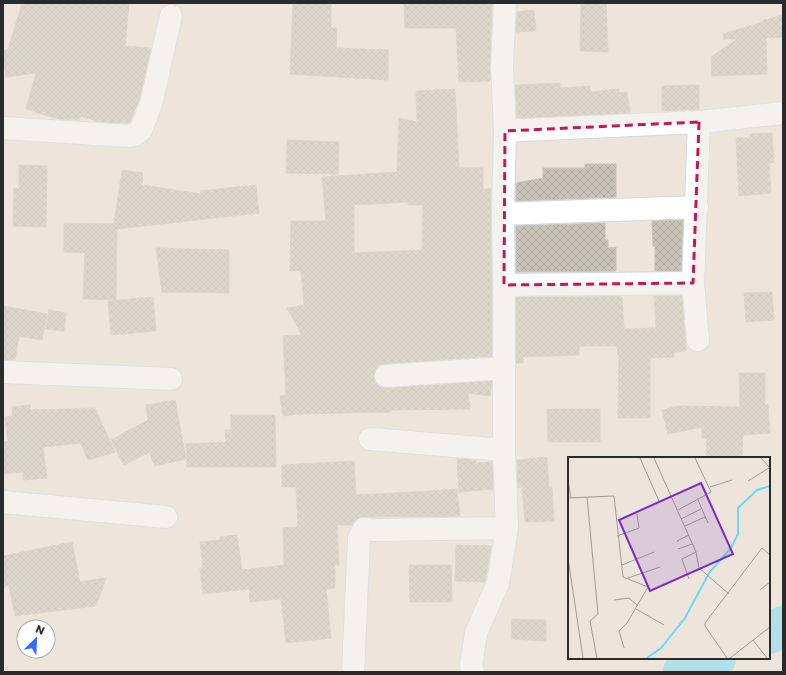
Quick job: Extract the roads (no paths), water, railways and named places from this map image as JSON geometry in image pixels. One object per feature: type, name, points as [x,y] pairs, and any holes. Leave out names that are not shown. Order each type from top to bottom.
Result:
[{"type":"street","points":[[472,669],[476,633],[498,583],[507,528],[504,450],[503,214],[505,131],[502,66],[505,3]]},
{"type":"street","points":[[3,128],[128,136],[135,135],[142,130],[151,104],[171,16]]},
{"type":"street","points":[[505,131],[699,122],[783,113]]},
{"type":"street","points":[[698,340],[694,283],[699,122]]},
{"type":"street","points":[[503,214],[696,207]]},
{"type":"street","points":[[504,285],[694,283]]},
{"type":"street","points":[[386,376],[504,368]]},
{"type":"street","points":[[3,372],[171,379]]},
{"type":"street","points":[[370,439],[504,450]]},
{"type":"street","points":[[3,502],[166,517]]},
{"type":"street","points":[[353,672],[359,538],[364,529],[507,528]]},
{"type":"waterway","points":[[770,633],[783,627]]},
{"type":"waterway","points":[[684,672],[713,659]]}]
